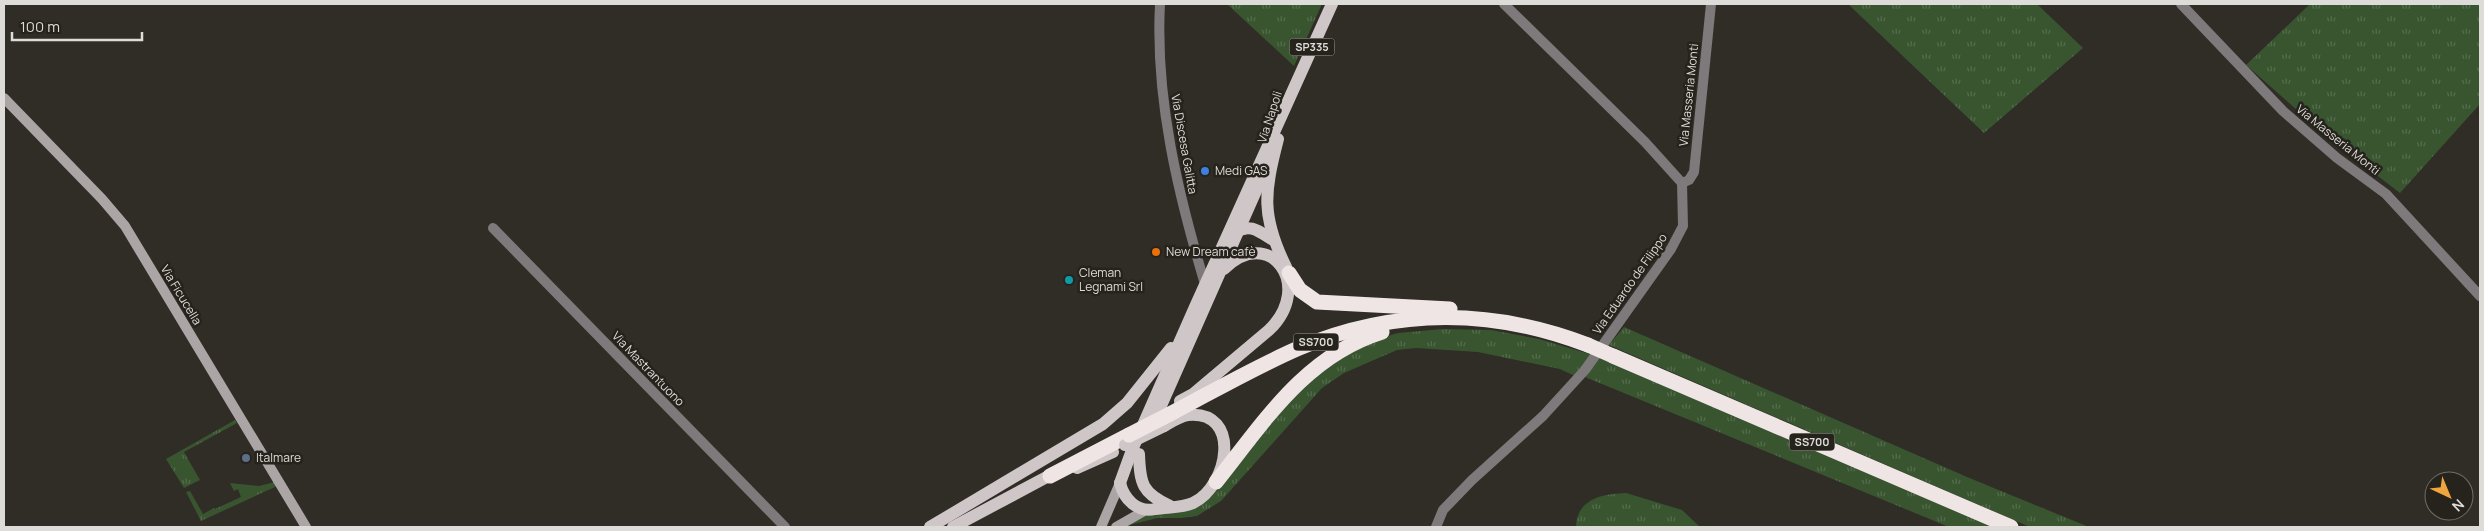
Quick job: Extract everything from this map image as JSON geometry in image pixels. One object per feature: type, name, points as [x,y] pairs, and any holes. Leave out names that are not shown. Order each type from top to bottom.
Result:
[{"type":"highway","points":[[1289,273],[1300,290],[1317,302],[1484,312],[1500,320]]},
{"type":"highway","name":"SS700","points":[[1050,476],[1278,357],[1343,333],[1418,318],[1476,318],[1500,320],[1563,336],[1588,345],[2011,527]]},
{"type":"highway","points":[[1216,482],[1293,386],[1312,368],[1333,354],[1365,338],[1394,329],[1456,324],[1476,318]]},
{"type":"main road","name":"SP335","points":[[1293,90],[1332,4]]},
{"type":"main road","name":"Via Napoli","points":[[1120,483],[1132,450],[1194,308],[1293,90]]},
{"type":"main road","name":"Via Napoli","points":[[1120,483],[1139,454],[1221,273],[1278,139],[1293,90]]},
{"type":"main road","points":[[1278,139],[1269,175],[1267,212],[1273,240],[1289,273]]},
{"type":"main road","points":[[1194,308],[1213,281],[1232,236],[1240,229],[1250,228],[1273,240]]},
{"type":"main road","points":[[1169,415],[1269,330],[1279,320],[1287,304],[1290,291],[1286,276],[1279,264],[1264,254],[1253,253],[1240,256],[1221,273]]},
{"type":"main road","points":[[930,527],[1103,424],[1127,402],[1185,330]]},
{"type":"main road","points":[[1169,415],[1203,416],[1213,422],[1226,442],[1226,456],[1216,482],[1194,502],[1182,506],[1146,510],[1132,504],[1125,497],[1120,483],[1136,484],[1156,500],[1170,506]]},
{"type":"main road","points":[[1139,454],[1140,478],[1144,489]]},
{"type":"main road","name":"SS700","points":[[953,527],[1050,476]]},
{"type":"street","name":"Via Discesa Galitta","points":[[1160,4],[1161,80],[1169,132],[1183,210],[1205,284]]},
{"type":"street","points":[[1504,4],[1645,142],[1682,183]]},
{"type":"street","name":"Via Masseria Monti","points":[[1682,183],[1689,180],[1694,172],[1711,4]]},
{"type":"street","name":"Via Masseria Monti","points":[[2181,4],[2282,111],[2337,158],[2386,194],[2480,296]]},
{"type":"street","name":"Via Ficucella","points":[[4,98],[102,199],[124,226],[306,527]]},
{"type":"street","name":"Via Eduardo de Filippo","points":[[1436,527],[1443,510],[1472,480],[1542,416],[1585,370],[1597,354],[1671,250],[1683,226],[1682,183]]},
{"type":"street","name":"Via Mastrantuono","points":[[493,228],[785,527]]},
{"type":"street","name":"Via Napoli","points":[[1101,527],[1120,483]]},
{"type":"street","points":[[1116,527],[1146,510]]},
{"type":"green space","points":[[1227,4],[1322,4],[1294,66]]},
{"type":"green space","points":[[1848,4],[2037,4],[2083,48],[1984,133]]},
{"type":"green space","points":[[2310,4],[2480,4],[2480,104],[2400,193],[2331,140],[2246,65]]},
{"type":"green space","points":[[1624,327],[1967,477],[2089,527],[2030,527],[1609,345]]},
{"type":"green space","points":[[1443,329],[1491,330],[1539,339],[1593,355],[1575,376],[1560,369],[1478,352],[1416,348],[1397,350],[1344,373],[1322,388],[1221,501],[1197,516],[1157,518],[1122,527],[1144,515],[1188,510],[1296,390],[1364,343],[1398,333]]},
{"type":"green space","points":[[1599,358],[1995,527],[1949,527],[1585,377]]},
{"type":"green space","points":[[235,420],[237,423],[184,452],[200,480],[184,488],[166,459]]},
{"type":"green space","points":[[275,482],[277,486],[201,521],[186,492],[190,491],[203,514],[241,497],[238,489],[234,491],[230,483],[259,486]]},
{"type":"green space","points":[[1626,493],[1682,510],[1700,527],[1576,527],[1577,517],[1581,510],[1593,499]]},
{"type":"place","name":"Medi GAS","points":[[1205,171]]},
{"type":"place","name":"New Dream cafè","points":[[1156,252]]},
{"type":"place","name":"Cleman Legnami Srl","points":[[1069,280]]},
{"type":"place","name":"Italmare","points":[[246,458]]}]
